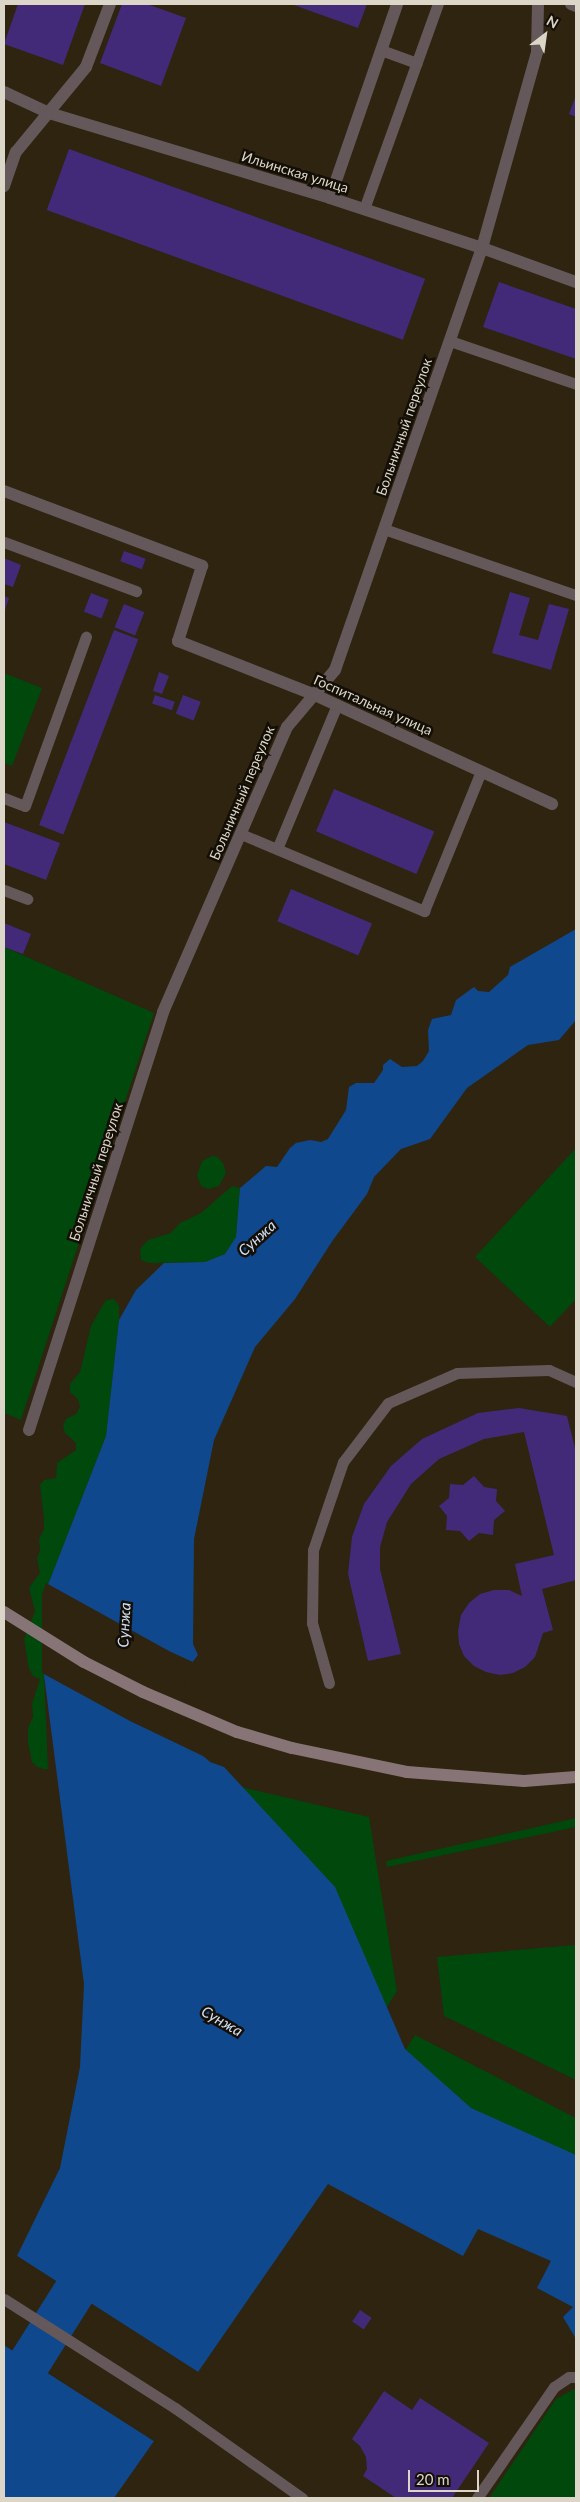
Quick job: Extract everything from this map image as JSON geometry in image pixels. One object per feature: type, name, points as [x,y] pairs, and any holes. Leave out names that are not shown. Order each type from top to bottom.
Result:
[{"type":"main road","points":[[4,1612],[84,1662],[185,1711],[237,1732],[292,1748],[407,1772],[524,1780],[576,1777]]},
{"type":"street","points":[[4,186],[16,152],[86,68],[110,4]]},
{"type":"street","points":[[330,198],[397,4]]},
{"type":"street","name":"Больничный переулок","points":[[29,1430],[164,1012],[287,727],[335,670],[482,248],[537,52],[538,4]]},
{"type":"street","points":[[571,4],[576,6]]},
{"type":"street","name":"Ильинская улица","points":[[4,92],[49,113],[330,198],[482,248],[576,282]]},
{"type":"street","name":"Госпитальная улица","points":[[4,490],[202,566],[178,641],[338,705],[552,804]]},
{"type":"lane","points":[[364,210],[438,4]]},
{"type":"lane","points":[[381,50],[417,63]]},
{"type":"lane","points":[[450,341],[576,384]]},
{"type":"lane","points":[[384,529],[576,595]]},
{"type":"lane","points":[[4,542],[136,591]]},
{"type":"lane","points":[[4,798],[25,806],[86,637]]},
{"type":"lane","points":[[277,849],[338,705]]},
{"type":"lane","points":[[241,834],[424,911],[481,771]]},
{"type":"lane","points":[[4,890],[27,899]]},
{"type":"lane","points":[[329,1683],[312,1623],[313,1550],[343,1462],[388,1403],[457,1373],[549,1370],[576,1382]]},
{"type":"lane","points":[[4,2299],[175,2408],[302,2498]]},
{"type":"lane","points":[[477,2498],[554,2387],[570,2377],[576,2377]]},
{"type":"green space","points":[[4,673],[42,688],[12,766],[4,763]]},
{"type":"green space","points":[[4,947],[154,1013],[21,1420],[4,1413]]},
{"type":"green space","points":[[576,1148],[576,1299],[550,1327],[475,1257]]},
{"type":"green space","points":[[212,1156],[218,1157],[223,1163],[226,1173],[219,1186],[208,1189],[201,1186],[197,1175],[202,1161]]},
{"type":"green space","points":[[232,1186],[240,1188],[236,1237],[225,1254],[205,1262],[149,1263],[141,1260],[140,1249],[148,1240],[171,1233],[180,1223],[201,1213]]},
{"type":"green space","points":[[114,1299],[119,1306],[119,1320],[106,1436],[44,1595],[44,1675],[48,1769],[44,1769],[37,1767],[32,1762],[28,1743],[28,1728],[33,1717],[32,1704],[40,1679],[33,1676],[29,1669],[24,1639],[35,1611],[29,1588],[40,1573],[37,1558],[40,1551],[39,1539],[44,1529],[44,1518],[40,1485],[44,1480],[56,1478],[57,1463],[76,1450],[76,1443],[65,1433],[63,1426],[66,1419],[76,1414],[80,1407],[78,1399],[70,1392],[70,1384],[80,1372],[91,1326],[106,1300]]},
{"type":"green space","points":[[215,1781],[369,1817],[397,1991],[251,2222]]},
{"type":"green space","points":[[576,1818],[576,1827],[387,1867],[386,1861]]},
{"type":"green space","points":[[576,1945],[576,2080],[444,2016],[437,1957]]},
{"type":"green space","points":[[415,2035],[576,2118],[576,2180],[337,2158]]},
{"type":"green space","points":[[576,2388],[576,2498],[489,2498],[556,2399]]},
{"type":"water","name":"Сунжа","points":[[576,929],[576,1020],[559,1040],[528,1045],[467,1088],[430,1139],[401,1149],[374,1177],[367,1194],[333,1240],[295,1299],[255,1347],[214,1440],[194,1539],[193,1644],[198,1655],[182,1676],[183,1709],[201,1754],[210,1762],[224,1767],[335,1887],[405,2049],[471,2108],[576,2155],[576,2339],[563,2317],[573,2307],[537,2288],[551,2261],[478,2229],[463,2256],[328,2184],[198,2372],[17,2256],[60,2168],[80,2067],[84,1984],[44,1675],[44,1595],[106,1436],[119,1320],[136,1290],[164,1263],[205,1262],[225,1254],[236,1237],[240,1188],[266,1166],[277,1167],[290,1148],[296,1143],[310,1140],[321,1142],[328,1139],[346,1110],[349,1087],[356,1083],[374,1083],[383,1070],[383,1065],[390,1059],[402,1067],[417,1066],[423,1061],[429,1051],[428,1030],[432,1019],[451,1015],[456,1000],[474,987],[478,991],[489,992],[508,975],[510,967]]},
{"type":"water","points":[[4,2345],[154,2441],[114,2498],[4,2498]]},
{"type":"pier","points":[[46,1583],[169,1651],[195,1663],[184,1677],[186,1712],[198,1736],[203,1753],[230,1769],[130,1721],[42,1673],[42,1595]]},
{"type":"pier","points":[[17,2256],[198,2372],[197,2374],[15,2258]]},
{"type":"pier","points":[[4,2343],[155,2439],[154,2441],[4,2345]]},
{"type":"building","points":[[18,4],[85,4],[63,65],[4,44]]},
{"type":"building","points":[[122,4],[147,4],[186,18],[161,86],[100,63]]},
{"type":"building","points":[[291,4],[367,4],[358,28]]},
{"type":"building","points":[[576,95],[576,117],[569,114]]},
{"type":"building","points":[[69,149],[425,279],[403,340],[47,210]]},
{"type":"building","points":[[499,282],[576,309],[576,359],[483,327]]},
{"type":"building","points":[[124,551],[146,559],[142,569],[120,561]]},
{"type":"building","points":[[4,558],[21,565],[13,587],[4,584]]},
{"type":"building","points":[[510,592],[530,598],[519,635],[538,640],[549,604],[569,609],[551,670],[492,653]]},
{"type":"building","points":[[91,593],[109,600],[102,618],[84,612]]},
{"type":"building","points":[[4,596],[9,598],[4,613]]},
{"type":"building","points":[[124,604],[144,612],[135,635],[115,627]]},
{"type":"building","points":[[114,630],[138,639],[63,834],[39,825]]},
{"type":"building","points":[[159,672],[169,676],[162,694],[153,691]]},
{"type":"building","points":[[155,695],[175,702],[172,710],[152,704]]},
{"type":"building","points":[[183,695],[201,702],[194,720],[176,714]]},
{"type":"building","points":[[334,789],[434,832],[416,874],[316,831]]},
{"type":"building","points":[[4,822],[60,843],[46,880],[4,864]]},
{"type":"building","points":[[291,889],[372,923],[358,956],[277,921]]},
{"type":"building","points":[[4,923],[31,934],[23,954],[4,947]]},
{"type":"building","points":[[519,1408],[567,1416],[576,1452],[576,1580],[542,1589],[553,1630],[543,1633],[535,1657],[525,1667],[513,1673],[500,1675],[486,1672],[474,1666],[464,1656],[459,1644],[458,1631],[461,1615],[469,1603],[480,1594],[494,1590],[509,1590],[522,1596],[515,1564],[554,1555],[524,1432],[484,1439],[439,1459],[411,1484],[387,1522],[380,1547],[380,1569],[401,1654],[368,1661],[348,1574],[352,1537],[364,1504],[391,1466],[422,1439],[478,1413]]},
{"type":"building","points":[[474,1476],[484,1487],[497,1489],[496,1501],[505,1511],[494,1520],[493,1535],[479,1533],[469,1541],[460,1531],[446,1530],[447,1516],[439,1506],[449,1498],[450,1484],[463,1485]]},
{"type":"building","points":[[360,2310],[372,2318],[364,2329],[352,2322]]},
{"type":"building","points":[[384,2391],[412,2410],[420,2398],[489,2443],[452,2498],[396,2498],[363,2476],[367,2469],[366,2457],[360,2446],[352,2439]]},
{"type":"waterway","points":[[4,2394],[30,2362],[105,2243]]}]
